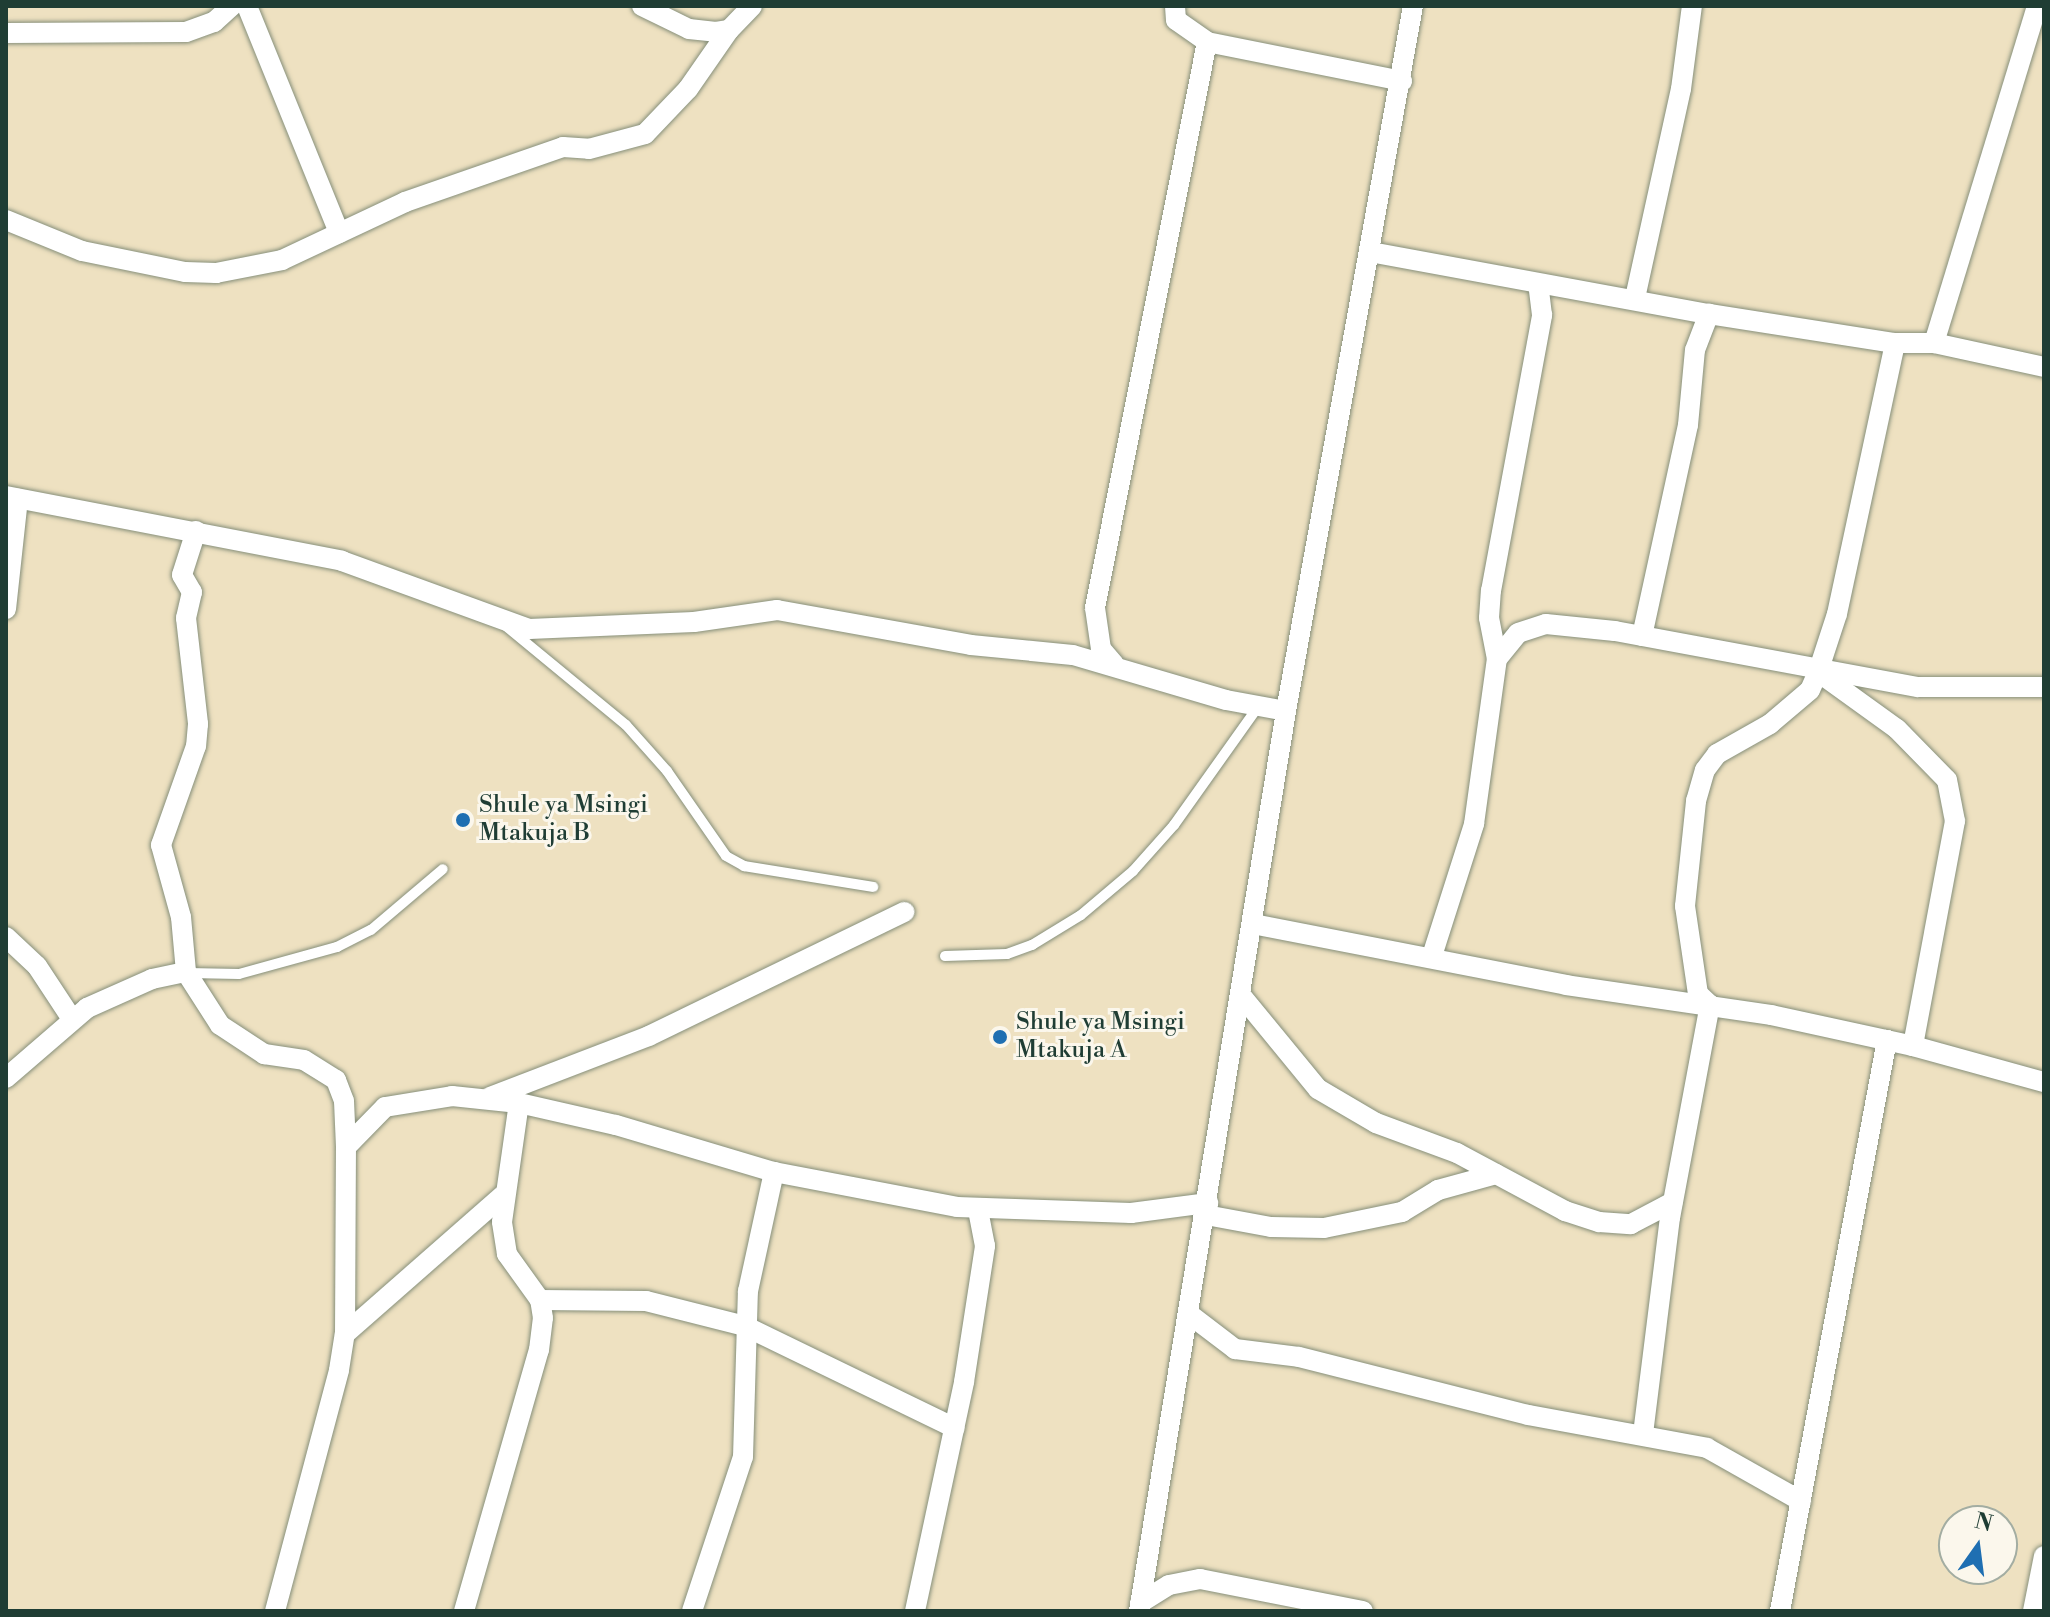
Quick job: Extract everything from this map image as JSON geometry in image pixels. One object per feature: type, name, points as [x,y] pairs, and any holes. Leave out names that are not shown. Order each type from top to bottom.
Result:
[{"type":"street","points":[[6,33],[186,32],[214,22],[232,6]]},
{"type":"street","points":[[247,6],[339,233]]},
{"type":"street","points":[[642,6],[689,29],[729,30]]},
{"type":"street","points":[[6,220],[82,251],[185,272],[216,273],[282,260],[405,202],[563,147],[589,149],[645,134],[688,89],[729,30],[752,6]]},
{"type":"street","points":[[1175,6],[1176,20],[1207,42],[1402,81]]},
{"type":"street","points":[[1140,1607],[1286,711],[1402,81],[1413,6]]},
{"type":"street","points":[[1635,298],[1681,89],[1692,6]]},
{"type":"street","points":[[1934,343],[2037,6]]},
{"type":"street","points":[[1114,664],[1101,649],[1095,608],[1207,42]]},
{"type":"street","points":[[1370,252],[1538,284],[1635,298],[1709,314],[1895,343],[1934,343],[2044,367]]},
{"type":"street","points":[[1432,956],[1474,824],[1497,659],[1489,618],[1491,591],[1542,315],[1538,284]]},
{"type":"street","points":[[1642,636],[1688,425],[1695,350],[1709,314]]},
{"type":"street","points":[[1710,1005],[1698,994],[1689,958],[1685,906],[1687,854],[1705,770],[1717,754],[1770,724],[1810,690],[1837,614],[1895,343]]},
{"type":"street","points":[[6,609],[12,497],[342,561],[422,586],[502,623],[546,630],[657,624],[777,610],[875,629],[1114,664],[1258,707],[1286,711]]},
{"type":"street","points":[[196,531],[182,579],[191,590],[186,618],[197,713],[196,746],[161,845],[181,917],[186,972],[220,1025],[264,1054],[304,1060],[336,1080],[344,1101],[345,1334],[323,1440],[275,1611]]},
{"type":"street","points":[[1497,659],[1518,633],[1546,624],[1642,636],[1818,672],[1918,687],[2044,687]]},
{"type":"street","points":[[1818,672],[1897,729],[1947,780],[1955,821],[1913,1046]]},
{"type":"street","points":[[482,1100],[649,1036],[904,912]]},
{"type":"street","points":[[1253,924],[1432,956],[1566,985],[1710,1005],[1887,1040],[2044,1082]]},
{"type":"street","points":[[6,937],[37,966],[72,1019]]},
{"type":"street","points":[[6,1078],[72,1019],[129,988],[186,972]]},
{"type":"street","points":[[1240,994],[1318,1089],[1376,1123],[1437,1144],[1565,1211],[1618,1225],[1673,1202]]},
{"type":"street","points":[[1643,1434],[1673,1202],[1710,1005]]},
{"type":"street","points":[[1780,1611],[1887,1040]]},
{"type":"street","points":[[346,1147],[385,1107],[417,1098],[519,1103],[616,1125],[774,1172],[867,1193],[978,1209],[1131,1213],[1207,1209],[1271,1227],[1336,1226],[1402,1212],[1438,1190],[1496,1174]]},
{"type":"street","points":[[464,1611],[539,1350],[540,1300],[507,1254],[502,1196],[519,1103]]},
{"type":"street","points":[[692,1611],[743,1457],[745,1326],[753,1255],[774,1172]]},
{"type":"street","points":[[345,1334],[502,1196]]},
{"type":"street","points":[[915,1611],[955,1428],[985,1246],[978,1209]]},
{"type":"street","points":[[540,1300],[646,1301],[745,1326],[955,1428]]},
{"type":"street","points":[[1189,1314],[1235,1349],[1314,1360],[1528,1415],[1707,1448],[1801,1501]]},
{"type":"street","points":[[2033,1611],[2044,1556]]},
{"type":"street","points":[[1140,1607],[1169,1585],[1200,1579],[1363,1611]]},
{"type":"lane","points":[[502,623],[626,725],[667,771],[726,856],[744,866],[873,887]]},
{"type":"lane","points":[[945,956],[1007,954],[1032,945],[1081,915],[1133,871],[1174,825],[1258,707]]},
{"type":"lane","points":[[186,972],[239,974],[337,947],[371,930],[443,869]]},
{"type":"place","name":"Shule ya Msingi Mtakuja B","points":[[463,820]]},
{"type":"place","name":"Shule ya Msingi Mtakuja A","points":[[1000,1037]]}]
